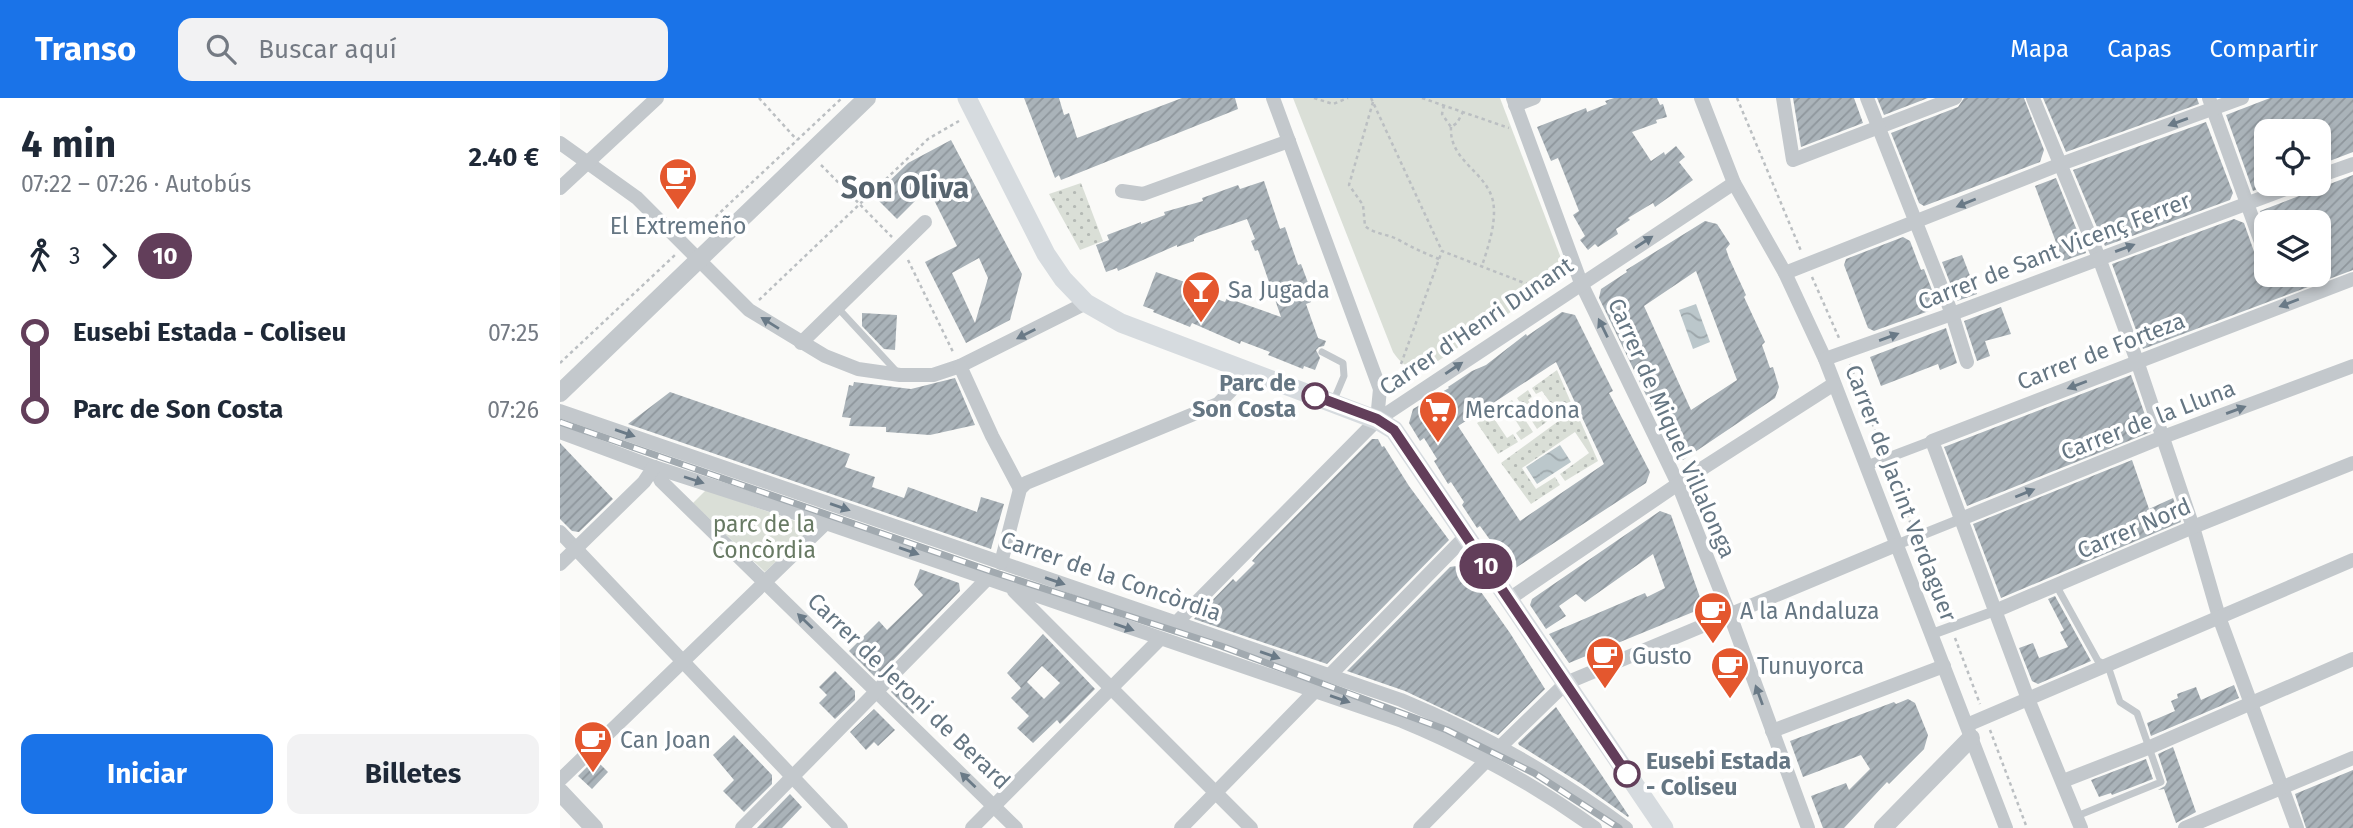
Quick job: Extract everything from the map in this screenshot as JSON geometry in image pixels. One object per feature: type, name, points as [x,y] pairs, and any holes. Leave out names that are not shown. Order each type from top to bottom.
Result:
[{"type":"main road","points":[[970,105],[1046,254],[1063,279],[1086,303],[1121,323],[1377,419],[1394,430],[1664,828]]},
{"type":"street","points":[[560,188],[657,98]]},
{"type":"street","points":[[560,393],[867,98]]},
{"type":"street","points":[[1273,98],[1380,389],[1377,419]]},
{"type":"street","points":[[1514,102],[1534,98]]},
{"type":"street","name":"Carrer de Jacint Verdaguer","points":[[1702,98],[1734,183],[1785,273],[1825,359],[2006,828]]},
{"type":"street","points":[[1783,98],[1793,160],[1955,98]]},
{"type":"street","points":[[1867,98],[1952,314],[1967,362]]},
{"type":"street","points":[[2033,98],[2099,258],[2137,361],[2249,703],[2297,828]]},
{"type":"street","points":[[1785,273],[2211,104],[2242,98]]},
{"type":"street","name":"Carrer de Miquel Villalonga","points":[[1514,102],[1581,283],[1678,484],[1730,615],[1808,828]]},
{"type":"street","points":[[2211,104],[2254,218]]},
{"type":"street","points":[[1122,191],[1143,194],[1289,141]]},
{"type":"street","points":[[560,143],[637,198],[700,258],[749,310],[825,356],[858,369],[900,375],[933,375],[960,366],[1086,303]]},
{"type":"street","points":[[2331,172],[2353,164]]},
{"type":"street","name":"Carrer d'Henri Dunant","points":[[1177,623],[1377,419],[1734,183]]},
{"type":"street","name":"Carrer de Sant Vicenç Ferrer","points":[[1825,359],[2266,196]]},
{"type":"street","points":[[801,342],[925,222]]},
{"type":"street","name":"Carrer de Forteza","points":[[1866,466],[2353,278]]},
{"type":"street","points":[[960,366],[1020,489]]},
{"type":"street","name":"Carrer de la Lluna","points":[[1961,519],[2163,437],[2353,366]]},
{"type":"street","points":[[1001,563],[1020,489],[1026,483],[1218,404],[1250,371]]},
{"type":"street","points":[[1509,599],[1678,484],[1834,384]]},
{"type":"street","name":"Carrer de la Concòrdia","points":[[560,411],[1330,674],[1452,721],[1501,746],[1626,828]]},
{"type":"street","name":"Carrer de la Concòrdia","points":[[560,432],[654,467],[827,523],[1424,730],[1559,802],[1595,828]]},
{"type":"street","points":[[1932,441],[2028,699],[2078,822]]},
{"type":"street","name":"Carrer Nord","points":[[1932,634],[1995,611],[2353,463]]},
{"type":"street","points":[[560,564],[645,482],[654,467]]},
{"type":"street","name":"Carrer de Jeroni de Berard","points":[[654,467],[660,481],[1016,828]]},
{"type":"street","points":[[1501,746],[1566,683],[1961,519]]},
{"type":"street","points":[[560,780],[827,523]]},
{"type":"street","points":[[560,532],[841,828]]},
{"type":"street","points":[[1330,674],[1466,536]]},
{"type":"street","points":[[1883,828],[1969,731],[1985,717],[2353,561]]},
{"type":"street","points":[[742,828],[988,578]]},
{"type":"street","points":[[1010,587],[1251,828]]},
{"type":"street","points":[[972,828],[1160,639]]},
{"type":"street","points":[[2063,781],[2148,748],[2353,659]]},
{"type":"street","points":[[1772,731],[1944,666]]},
{"type":"street","points":[[1181,828],[1315,691]]},
{"type":"street","points":[[2185,828],[2353,758]]},
{"type":"street","points":[[1420,828],[1486,761]]},
{"type":"street","points":[[560,792],[594,828]]},
{"type":"lane","points":[[837,307],[900,375]]},
{"type":"lane","points":[[1322,352],[1343,363],[1344,376],[1333,403]]},
{"type":"lane","points":[[2056,584],[2098,661],[2108,666],[2120,702],[2137,713],[2161,782],[2078,822]]},
{"type":"path","points":[[759,98],[810,154]]},
{"type":"path","points":[[560,363],[842,98]]},
{"type":"path","points":[[1314,98],[1333,104],[1348,98]]},
{"type":"path","points":[[1422,98],[1526,133]]},
{"type":"path","points":[[1737,98],[1845,353],[2027,828]]},
{"type":"path","points":[[1372,100],[1442,251],[1561,296]]},
{"type":"path","points":[[1372,100],[1349,185],[1363,205],[1365,226],[1439,259]]},
{"type":"path","points":[[749,310],[928,139],[970,105]]},
{"type":"path","points":[[1444,105],[1442,114],[1451,127],[1453,145],[1458,156],[1484,185],[1493,201],[1492,228],[1482,267]]},
{"type":"path","points":[[1451,127],[1457,123],[1463,112]]},
{"type":"path","points":[[1401,364],[1442,251]]},
{"type":"green space","points":[[1293,98],[1500,98],[1567,274],[1435,363],[1416,368],[1406,366],[1393,352]]},
{"type":"green space","points":[[1081,183],[1103,241],[1080,250],[1049,194]]},
{"type":"green space","points":[[1557,370],[1572,405],[1552,419],[1548,412],[1554,408],[1542,391],[1536,394],[1532,388]]},
{"type":"green space","points":[[1528,390],[1532,397],[1528,400],[1539,417],[1545,414],[1549,420],[1537,429],[1517,398]]},
{"type":"green space","points":[[1512,400],[1533,432],[1521,440],[1516,433],[1521,429],[1510,411],[1505,414],[1501,407]]},
{"type":"green space","points":[[1575,409],[1598,461],[1565,481],[1560,474],[1589,453],[1575,432],[1522,468],[1536,489],[1555,477],[1560,485],[1531,504],[1501,463]]},
{"type":"green space","points":[[1496,410],[1501,417],[1495,420],[1507,438],[1513,434],[1518,442],[1498,454],[1477,423]]},
{"type":"green space","name":"parc de la Concòrdia","points":[[706,490],[812,527],[765,572],[693,503]]},
{"type":"water","points":[[1696,304],[1710,342],[1693,349],[1679,310]]},
{"type":"water","points":[[1560,445],[1571,462],[1537,484],[1526,467]]},
{"type":"building","points":[[1024,98],[1059,98],[1064,115],[1069,113],[1077,138],[1182,98],[1235,98],[1238,109],[1061,180],[1059,175],[1055,178]]},
{"type":"building","points":[[1614,98],[1657,98],[1660,105],[1663,104],[1667,117],[1632,132],[1651,161],[1676,146],[1685,157],[1679,162],[1693,180],[1655,207],[1653,203],[1628,218],[1630,220],[1616,229],[1618,234],[1588,250],[1580,240],[1585,236],[1573,215],[1579,211],[1558,158],[1551,161],[1537,127],[1586,108],[1587,112],[1607,104],[1605,101]]},
{"type":"building","points":[[1793,98],[1854,98],[1863,123],[1801,147]]},
{"type":"building","points":[[1877,98],[1928,98],[1884,115]]},
{"type":"building","points":[[1964,98],[2024,98],[2044,150],[2040,162],[1924,206],[1919,203],[1891,133],[1958,107]]},
{"type":"building","points":[[2043,98],[2197,98],[2199,104],[2066,152]]},
{"type":"building","points":[[2270,98],[2353,98],[2353,152],[2331,160],[2331,119],[2254,119],[2253,191],[2226,115]]},
{"type":"building","points":[[2206,122],[2233,193],[2230,200],[2105,246],[2073,170]]},
{"type":"building","points":[[951,140],[1022,274],[1010,320],[966,343],[925,262],[957,246],[928,188],[897,219],[874,196],[908,163]],"holes":[[[979,258],[988,278],[975,323],[952,273]]]},
{"type":"building","points":[[2353,175],[2353,270],[2331,278],[2331,210],[2263,210],[2299,196],[2331,196],[2331,184]]},
{"type":"building","points":[[2056,178],[2086,253],[2063,261],[2035,186]]},
{"type":"building","points":[[1264,181],[1280,229],[1285,227],[1298,265],[1301,264],[1310,288],[1306,290],[1311,302],[1306,304],[1318,338],[1326,341],[1324,346],[1316,350],[1320,358],[1315,370],[1304,366],[1303,369],[1268,355],[1270,352],[1241,341],[1240,344],[1192,323],[1190,327],[1143,306],[1156,272],[1205,289],[1203,294],[1225,302],[1227,298],[1281,317],[1258,250],[1255,251],[1251,241],[1255,239],[1247,219],[1198,236],[1194,241],[1177,245],[1118,271],[1117,268],[1106,272],[1096,245],[1109,240],[1107,235],[1165,215],[1164,212],[1203,201],[1202,198],[1238,185],[1240,189]]},
{"type":"building","points":[[2234,219],[2244,223],[2254,251],[2254,287],[2308,287],[2143,349],[2112,264]]},
{"type":"building","points":[[1705,221],[1717,224],[1730,244],[1726,249],[1729,258],[1765,342],[1762,345],[1779,387],[1775,398],[1683,460],[1676,457],[1599,298],[1601,289],[1627,272],[1626,270]],"holes":[[[1696,271],[1737,380],[1691,410],[1644,306]]]},
{"type":"building","points":[[1903,237],[1910,241],[1935,298],[1929,311],[1874,331],[1868,328],[1844,265],[1846,259]]},
{"type":"building","points":[[1962,255],[1977,294],[1957,301],[1942,262]]},
{"type":"building","points":[[2001,307],[2011,334],[1985,341],[1990,356],[1977,361],[1964,321]]},
{"type":"building","points":[[1562,312],[1575,315],[1613,391],[1609,393],[1650,472],[1646,483],[1514,569],[1502,566],[1489,547],[1493,544],[1480,526],[1477,528],[1462,505],[1464,502],[1451,482],[1448,484],[1434,461],[1437,459],[1424,438],[1420,441],[1409,423],[1413,409],[1486,365],[1526,334],[1527,336]],"holes":[[[1556,362],[1604,464],[1520,521],[1458,426]]]},
{"type":"building","points":[[862,313],[897,315],[895,350],[884,349],[862,326]]},
{"type":"building","points":[[1946,328],[1957,363],[1940,370],[1938,364],[1881,386],[1870,357]]},
{"type":"building","points":[[2131,375],[2151,432],[1967,506],[1944,447]]},
{"type":"building","points":[[955,378],[975,425],[930,435],[886,432],[886,427],[849,426],[851,418],[842,417],[849,385],[853,386],[854,382],[911,389]]},
{"type":"building","points":[[670,392],[850,454],[845,467],[875,477],[872,487],[904,498],[908,487],[977,512],[981,497],[1004,504],[991,549],[628,424]]},
{"type":"building","points":[[1372,439],[1378,439],[1382,447],[1384,446],[1409,486],[1449,540],[1327,664],[1194,619],[1233,579],[1236,582],[1255,563],[1252,561],[1260,552]]},
{"type":"building","points":[[560,443],[613,499],[579,532],[572,531],[560,519]]},
{"type":"building","points":[[2132,460],[2149,509],[2173,498],[2181,522],[2001,598],[1973,524]]},
{"type":"building","points":[[1660,511],[1671,515],[1702,603],[1698,610],[1569,663],[1549,634],[1645,593],[1647,597],[1665,588],[1653,554],[1585,602],[1576,594],[1559,606],[1566,616],[1546,629],[1530,605],[1532,599]]},
{"type":"building","points":[[1462,565],[1545,689],[1498,735],[1405,691],[1347,671],[1450,567]]},
{"type":"building","points":[[920,569],[959,583],[960,591],[876,678],[849,651],[879,621],[887,630],[923,595],[914,585]]},
{"type":"building","points":[[2055,596],[2091,661],[2038,684],[2032,681],[2019,648],[2033,643],[2039,658],[2068,647],[2060,632],[2064,630],[2048,599]]},
{"type":"building","points":[[1043,634],[1095,689],[1060,724],[1057,720],[1033,743],[1017,728],[1029,716],[1011,698],[1021,688],[1007,673]],"holes":[[[1042,666],[1060,683],[1044,699],[1027,682]]]},
{"type":"building","points":[[835,671],[855,691],[855,700],[835,719],[819,703],[827,695],[819,687]]},
{"type":"building","points":[[898,684],[920,706],[913,714],[891,692]]},
{"type":"building","points":[[2234,685],[2239,698],[2151,736],[2147,723],[2175,711],[2171,701],[2178,698],[2177,694],[2196,687],[2201,700]]},
{"type":"building","points":[[1908,699],[1915,703],[1928,735],[1924,749],[1889,784],[1887,782],[1844,828],[1823,828],[1811,796],[1846,783],[1849,790],[1870,769],[1861,755],[1803,777],[1790,741]]},
{"type":"building","points":[[1556,707],[1628,817],[1519,745],[1518,743]]},
{"type":"building","points":[[874,709],[895,730],[878,746],[874,742],[866,750],[850,732]]},
{"type":"building","points":[[734,735],[772,775],[772,784],[744,812],[723,791],[734,780],[713,755]]},
{"type":"building","points":[[2173,747],[2196,812],[2176,823],[2164,789],[2158,790],[2167,782],[2158,754]]},
{"type":"building","name":"Can Joan","points":[[595,759],[608,772],[592,789],[578,776]]},
{"type":"building","points":[[2146,759],[2153,779],[2112,795],[2111,793],[2099,797],[2091,780]]},
{"type":"building","points":[[2353,770],[2353,828],[2306,828],[2295,794]]},
{"type":"building","points":[[790,794],[802,807],[782,828],[757,828]]},
{"type":"railway","points":[[560,422],[993,572],[1221,646],[1447,730],[1534,773],[1619,828]]},
{"type":"bus line","name":"10","points":[[1315,396],[1377,419],[1394,430],[1627,774]]},
{"type":"place","name":"El Extremeño","points":[[678,211]]},
{"type":"place","name":"Sa Jugada","points":[[1201,324]]},
{"type":"place","name":"Parc de Son Costa","points":[[1315,396]]},
{"type":"place","name":"Mercadona","points":[[1438,444]]},
{"type":"place","name":"A la Andaluza","points":[[1713,645]]},
{"type":"place","name":"Gusto","points":[[1605,690]]},
{"type":"place","name":"Tunuyorca","points":[[1730,700]]},
{"type":"place","name":"Can Joan","points":[[593,774]]},
{"type":"place","name":"Eusebi Estada - Coliseu","points":[[1627,774]]},
{"type":"district","name":"Son Oliva","points":[[905,188]]}]
